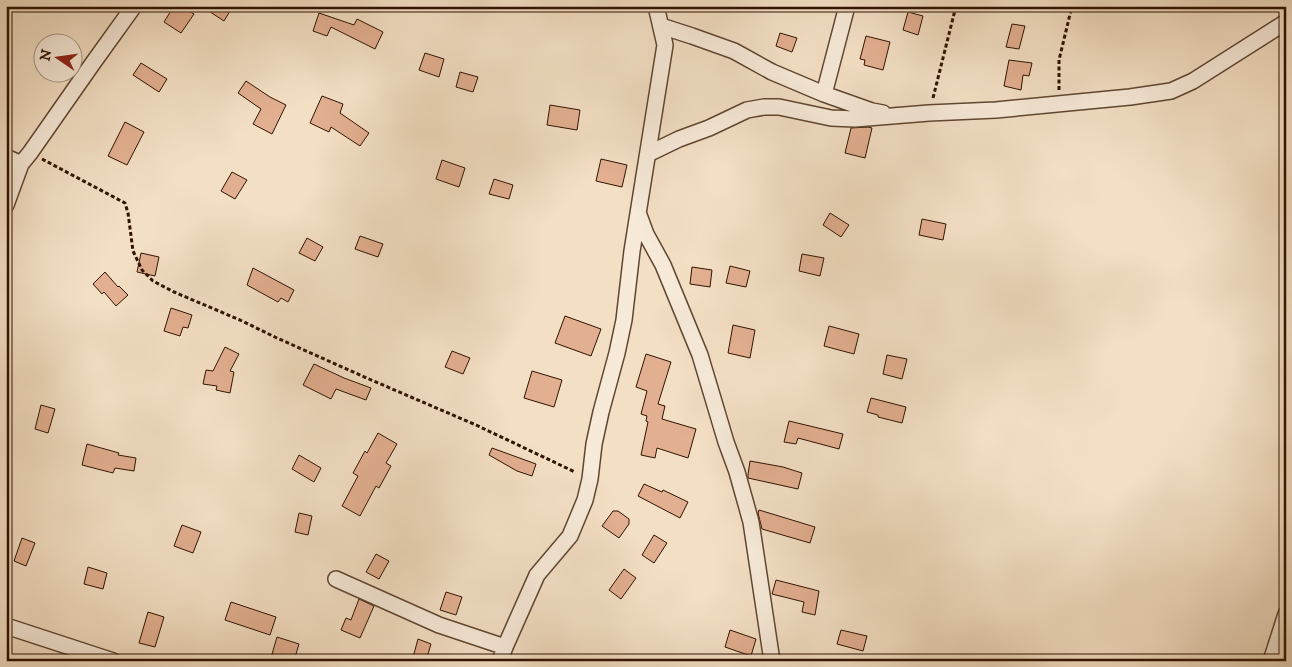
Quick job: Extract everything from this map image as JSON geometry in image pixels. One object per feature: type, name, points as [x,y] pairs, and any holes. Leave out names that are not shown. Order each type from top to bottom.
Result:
[{"type":"street","points":[[6,205],[26,158],[134,6]]},
{"type":"street","points":[[336,579],[503,654],[537,575],[570,536],[585,500],[590,479],[594,444],[624,320],[632,251],[665,45],[656,6]]},
{"type":"street","points":[[824,94],[847,6]]},
{"type":"street","points":[[648,154],[747,110],[764,107],[779,107],[831,118],[855,119],[996,110],[1130,97],[1171,91],[1193,82],[1286,22]]},
{"type":"street","points":[[661,26],[734,51],[772,72],[824,94],[872,111],[896,115]]},
{"type":"street","points":[[6,157],[26,158]]},
{"type":"street","points":[[638,213],[646,234],[663,265],[700,355],[737,472],[751,522],[772,661]]},
{"type":"street","points":[[1271,661],[1286,614]]},
{"type":"street","points":[[6,626],[113,661]]},
{"type":"path","points":[[929,113],[956,6]]},
{"type":"path","points":[[1059,104],[1059,60],[1072,6]]},
{"type":"path","points":[[26,158],[125,203],[133,251],[142,270],[153,282],[352,372],[476,425],[590,479]]},
{"type":"building","points":[[174,6],[181,6],[194,14],[181,33],[164,22]]},
{"type":"building","points":[[201,6],[233,6],[224,21]]},
{"type":"building","points":[[908,12],[923,16],[918,35],[903,30]]},
{"type":"building","points":[[319,13],[354,25],[357,19],[383,32],[375,49],[331,27],[327,36],[313,31]]},
{"type":"building","points":[[1012,24],[1025,26],[1019,49],[1006,47]]},
{"type":"building","points":[[780,33],[797,38],[792,52],[776,46]]},
{"type":"building","points":[[866,36],[890,42],[883,70],[864,65],[865,60],[860,59]]},
{"type":"building","points":[[425,53],[444,59],[439,77],[419,70]]},
{"type":"building","points":[[1009,60],[1032,63],[1029,76],[1023,75],[1021,90],[1004,86]]},
{"type":"building","points":[[141,63],[167,79],[159,92],[133,75]]},
{"type":"building","points":[[460,72],[478,77],[473,92],[456,87]]},
{"type":"building","points":[[246,81],[286,105],[272,134],[253,124],[261,109],[238,93]]},
{"type":"building","points":[[322,96],[343,104],[340,113],[369,133],[360,146],[331,127],[329,132],[310,123]]},
{"type":"building","points":[[550,105],[580,110],[577,130],[547,125]]},
{"type":"building","points":[[125,122],[144,132],[127,165],[108,156]]},
{"type":"building","points":[[851,128],[872,128],[865,158],[845,153]]},
{"type":"building","points":[[601,159],[627,165],[622,187],[596,181]]},
{"type":"building","points":[[442,160],[465,168],[459,187],[436,179]]},
{"type":"building","points":[[232,172],[247,180],[235,199],[221,191]]},
{"type":"building","points":[[494,179],[513,185],[509,199],[489,194]]},
{"type":"building","points":[[830,213],[849,225],[841,237],[823,225]]},
{"type":"building","points":[[922,219],[946,224],[943,240],[919,235]]},
{"type":"building","points":[[360,236],[383,244],[378,257],[355,249]]},
{"type":"building","points":[[307,238],[323,247],[315,261],[299,253]]},
{"type":"building","points":[[141,253],[159,257],[155,276],[137,272]]},
{"type":"building","points":[[802,254],[824,258],[820,276],[799,271]]},
{"type":"building","points":[[730,266],[750,271],[746,287],[726,283]]},
{"type":"building","points":[[692,267],[712,270],[710,287],[690,284]]},
{"type":"building","points":[[253,268],[294,290],[288,302],[281,298],[278,302],[247,285]]},
{"type":"building","points":[[105,272],[128,295],[116,306],[104,292],[102,294],[93,284]]},
{"type":"building","points":[[171,308],[192,315],[188,328],[183,327],[180,336],[164,331]]},
{"type":"building","points":[[565,316],[601,329],[591,356],[555,343]]},
{"type":"building","points":[[733,325],[755,330],[750,358],[728,353]]},
{"type":"building","points":[[829,326],[859,334],[854,354],[824,346]]},
{"type":"building","points":[[225,347],[239,354],[230,371],[234,372],[230,393],[216,390],[217,386],[203,384],[206,370],[213,371]]},
{"type":"building","points":[[452,351],[470,358],[463,374],[445,367]]},
{"type":"building","points":[[646,354],[671,362],[658,404],[665,406],[662,419],[696,429],[688,458],[657,448],[655,458],[641,455],[648,422],[646,421],[647,416],[641,414],[647,391],[636,387]]},
{"type":"building","points":[[887,355],[907,359],[902,379],[883,374]]},
{"type":"building","points":[[314,364],[371,388],[366,400],[336,389],[331,399],[303,385]]},
{"type":"building","points":[[532,371],[562,380],[554,407],[524,398]]},
{"type":"building","points":[[871,398],[906,407],[902,423],[867,412]]},
{"type":"building","points":[[41,405],[55,409],[48,433],[35,429]]},
{"type":"building","points":[[789,421],[843,434],[839,449],[798,438],[796,444],[784,442]]},
{"type":"building","points":[[378,433],[397,444],[386,463],[391,466],[379,488],[376,486],[360,516],[342,506],[358,476],[353,473]]},
{"type":"building","points":[[87,444],[119,453],[118,455],[136,458],[134,471],[115,468],[113,473],[82,465]]},
{"type":"building","points":[[492,448],[536,464],[532,476],[517,471],[489,455]]},
{"type":"building","points":[[299,455],[321,468],[314,482],[292,469]]},
{"type":"building","points":[[750,461],[783,467],[802,473],[798,489],[748,478]]},
{"type":"building","points":[[644,484],[662,492],[663,490],[688,502],[680,518],[638,496]]},
{"type":"building","points":[[759,510],[815,527],[810,543],[762,529]]},
{"type":"building","points":[[613,511],[618,511],[629,519],[629,524],[619,538],[602,526]]},
{"type":"building","points":[[299,513],[312,516],[308,535],[295,532]]},
{"type":"building","points":[[182,525],[201,532],[193,553],[174,546]]},
{"type":"building","points":[[654,535],[667,543],[654,563],[642,555]]},
{"type":"building","points":[[22,538],[35,543],[26,566],[14,561]]},
{"type":"building","points":[[376,554],[389,561],[379,579],[366,572]]},
{"type":"building","points":[[88,567],[107,573],[103,589],[84,584]]},
{"type":"building","points":[[624,569],[636,578],[621,599],[609,590]]},
{"type":"building","points":[[776,580],[819,591],[815,615],[802,612],[804,602],[772,594]]},
{"type":"building","points":[[446,592],[462,597],[456,615],[440,610]]},
{"type":"building","points":[[359,599],[374,606],[360,638],[341,630],[346,618],[351,620]]},
{"type":"building","points":[[231,602],[276,617],[270,635],[225,620]]},
{"type":"building","points":[[148,612],[164,617],[155,647],[139,643]]},
{"type":"building","points":[[730,630],[756,639],[751,656],[725,647]]},
{"type":"building","points":[[841,630],[867,636],[863,651],[837,644]]},
{"type":"building","points":[[277,637],[299,644],[294,661],[270,661]]},
{"type":"building","points":[[418,639],[431,644],[426,661],[412,661]]}]
